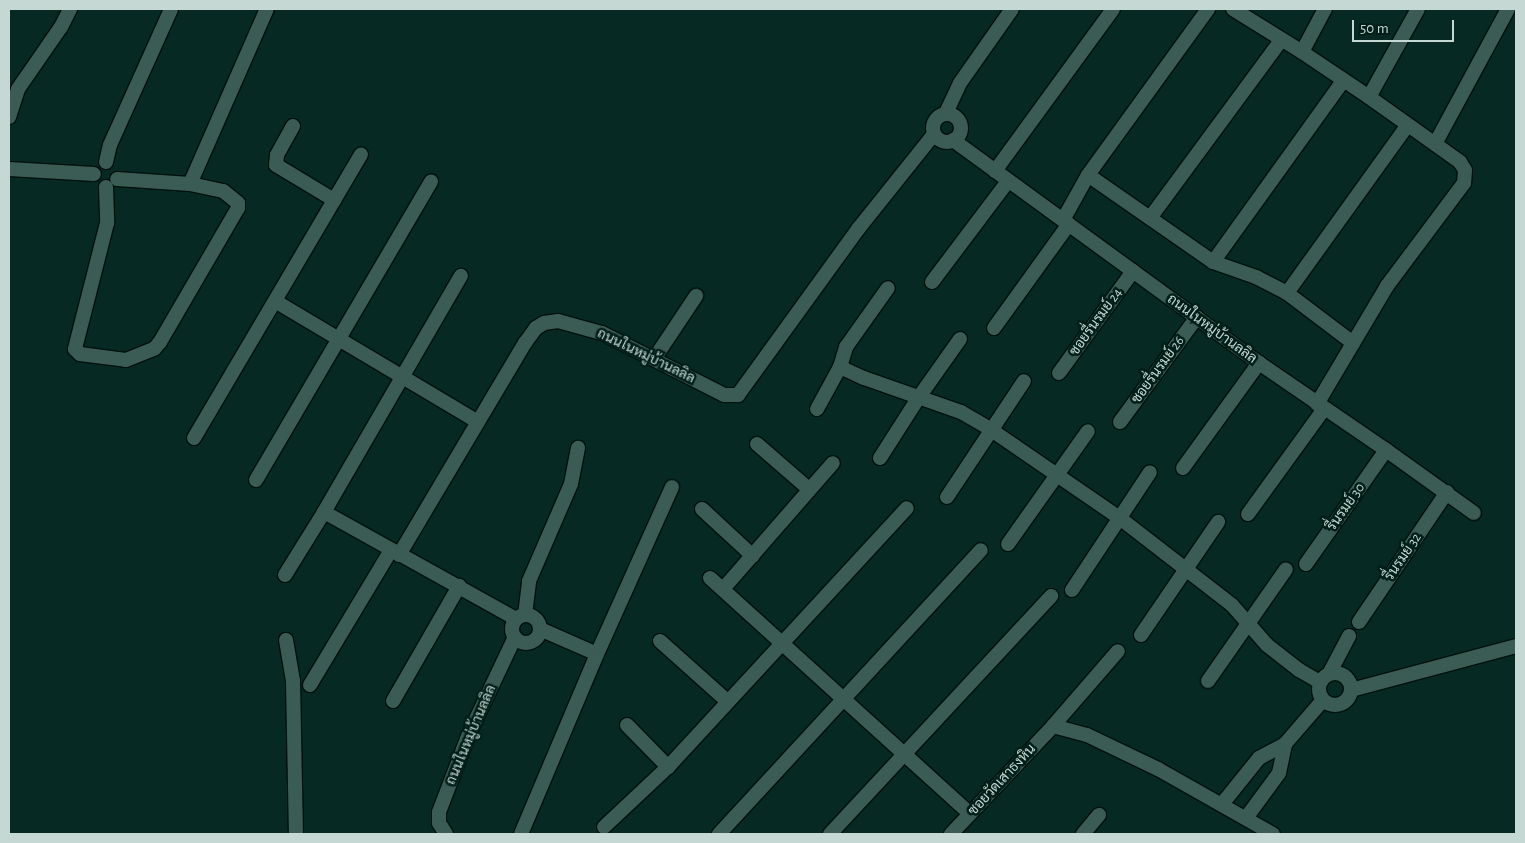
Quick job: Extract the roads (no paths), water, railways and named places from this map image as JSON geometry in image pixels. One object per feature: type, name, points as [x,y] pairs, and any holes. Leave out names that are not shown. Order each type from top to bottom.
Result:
[{"type":"street","points":[[9,117],[18,89],[61,27],[70,9]]},
{"type":"street","points":[[106,162],[110,145],[171,9]]},
{"type":"street","points":[[190,184],[267,9]]},
{"type":"street","points":[[946,113],[951,114],[960,121],[960,132],[953,140],[942,141],[934,134],[932,129],[936,118],[946,113],[960,83],[1012,9]]},
{"type":"street","points":[[995,171],[1113,9]]},
{"type":"street","points":[[994,328],[1066,222],[1088,175],[1208,9]]},
{"type":"street","points":[[1233,9],[1302,52],[1368,97],[1460,162],[1465,170],[1464,182],[1387,286],[1353,342],[1321,407],[1248,514]]},
{"type":"street","points":[[1302,52],[1326,9]]},
{"type":"street","points":[[1368,97],[1418,9]]},
{"type":"street","points":[[1435,144],[1508,9]]},
{"type":"street","points":[[1150,218],[1282,40]]},
{"type":"street","points":[[1213,262],[1343,81]]},
{"type":"street","points":[[293,126],[277,154],[276,165],[334,200]]},
{"type":"street","points":[[1286,292],[1407,126]]},
{"type":"street","name":"ถนนในหมู่บ้านลลิล","points":[[310,685],[536,328],[544,323],[558,321],[602,333],[724,395],[738,395],[859,228],[934,134]]},
{"type":"street","name":"ถนนในหมู่บ้านลลิล","points":[[953,140],[1259,363],[1447,492],[1474,514]]},
{"type":"street","points":[[194,438],[361,154]]},
{"type":"street","points":[[94,174],[97,166],[106,162],[115,166],[117,170],[111,183],[108,223],[75,349],[80,354],[126,360],[155,348],[160,342],[238,208],[237,199],[223,191],[190,184],[111,183],[97,183],[94,174]]},
{"type":"street","points":[[9,169],[94,174]]},
{"type":"street","points":[[1088,175],[1213,262],[1256,277],[1286,292],[1353,342]]},
{"type":"street","points":[[932,282],[1008,181]]},
{"type":"street","points":[[256,480],[340,340],[431,182]]},
{"type":"street","name":"ซอยรื่นรมย์ 24","points":[[1059,373],[1133,272]]},
{"type":"street","points":[[285,575],[324,512],[461,276]]},
{"type":"street","points":[[817,409],[840,368],[846,347],[888,288]]},
{"type":"street","points":[[654,359],[696,296]]},
{"type":"street","points":[[275,301],[401,378],[478,422]]},
{"type":"street","name":"ซอยรื่นรมย์ 26","points":[[1120,422],[1197,317]]},
{"type":"street","points":[[880,458],[919,397],[960,339]]},
{"type":"street","points":[[1183,468],[1259,363]]},
{"type":"street","points":[[840,368],[961,412],[990,429],[1120,519],[1186,569],[1232,606],[1267,645],[1299,670],[1325,678],[1342,674],[1350,684],[1349,696],[1340,704],[1328,704],[1320,694],[1325,678],[1349,636]]},
{"type":"street","points":[[947,497],[1024,380]]},
{"type":"street","points":[[1008,544],[1088,431]]},
{"type":"street","points":[[757,444],[810,489]]},
{"type":"street","name":"ถนนในหมู่บ้านลลิล","points":[[446,834],[439,823],[438,812],[469,734],[514,637],[512,628],[521,617],[529,581],[571,484],[578,448]]},
{"type":"street","name":"รื่นรมย์ 30","points":[[1306,564],[1386,450]]},
{"type":"street","points":[[723,589],[833,463]]},
{"type":"street","points":[[1072,590],[1150,472]]},
{"type":"street","points":[[521,834],[597,654],[672,487]]},
{"type":"street","name":"รื่นรมย์ 32","points":[[1359,622],[1447,492]]},
{"type":"street","points":[[604,826],[668,767],[906,508]]},
{"type":"street","points":[[702,509],[753,556]]},
{"type":"street","points":[[324,512],[395,553],[459,586],[521,617],[532,616],[538,622],[540,629],[536,638],[532,641],[523,642],[514,637]]},
{"type":"street","points":[[1141,635],[1218,522]]},
{"type":"street","points":[[719,834],[981,550]]},
{"type":"street","points":[[1208,681],[1286,569]]},
{"type":"street","points":[[710,578],[970,814]]},
{"type":"street","points":[[393,701],[459,586]]},
{"type":"street","points":[[830,834],[1050,596]]},
{"type":"street","points":[[540,629],[597,654]]},
{"type":"street","points":[[286,640],[293,681],[296,834]]},
{"type":"street","points":[[660,641],[727,701]]},
{"type":"street","points":[[1351,690],[1516,646]]},
{"type":"street","name":"ซอยวัดเสาธงหิน","points":[[951,834],[1053,726],[1118,651]]},
{"type":"street","points":[[1222,804],[1259,758],[1285,744],[1323,700]]},
{"type":"street","points":[[627,725],[668,767]]},
{"type":"street","points":[[1053,726],[1087,735],[1158,769],[1273,834]]},
{"type":"street","points":[[1246,818],[1279,773],[1285,744]]},
{"type":"street","points":[[1084,834],[1099,815]]}]
